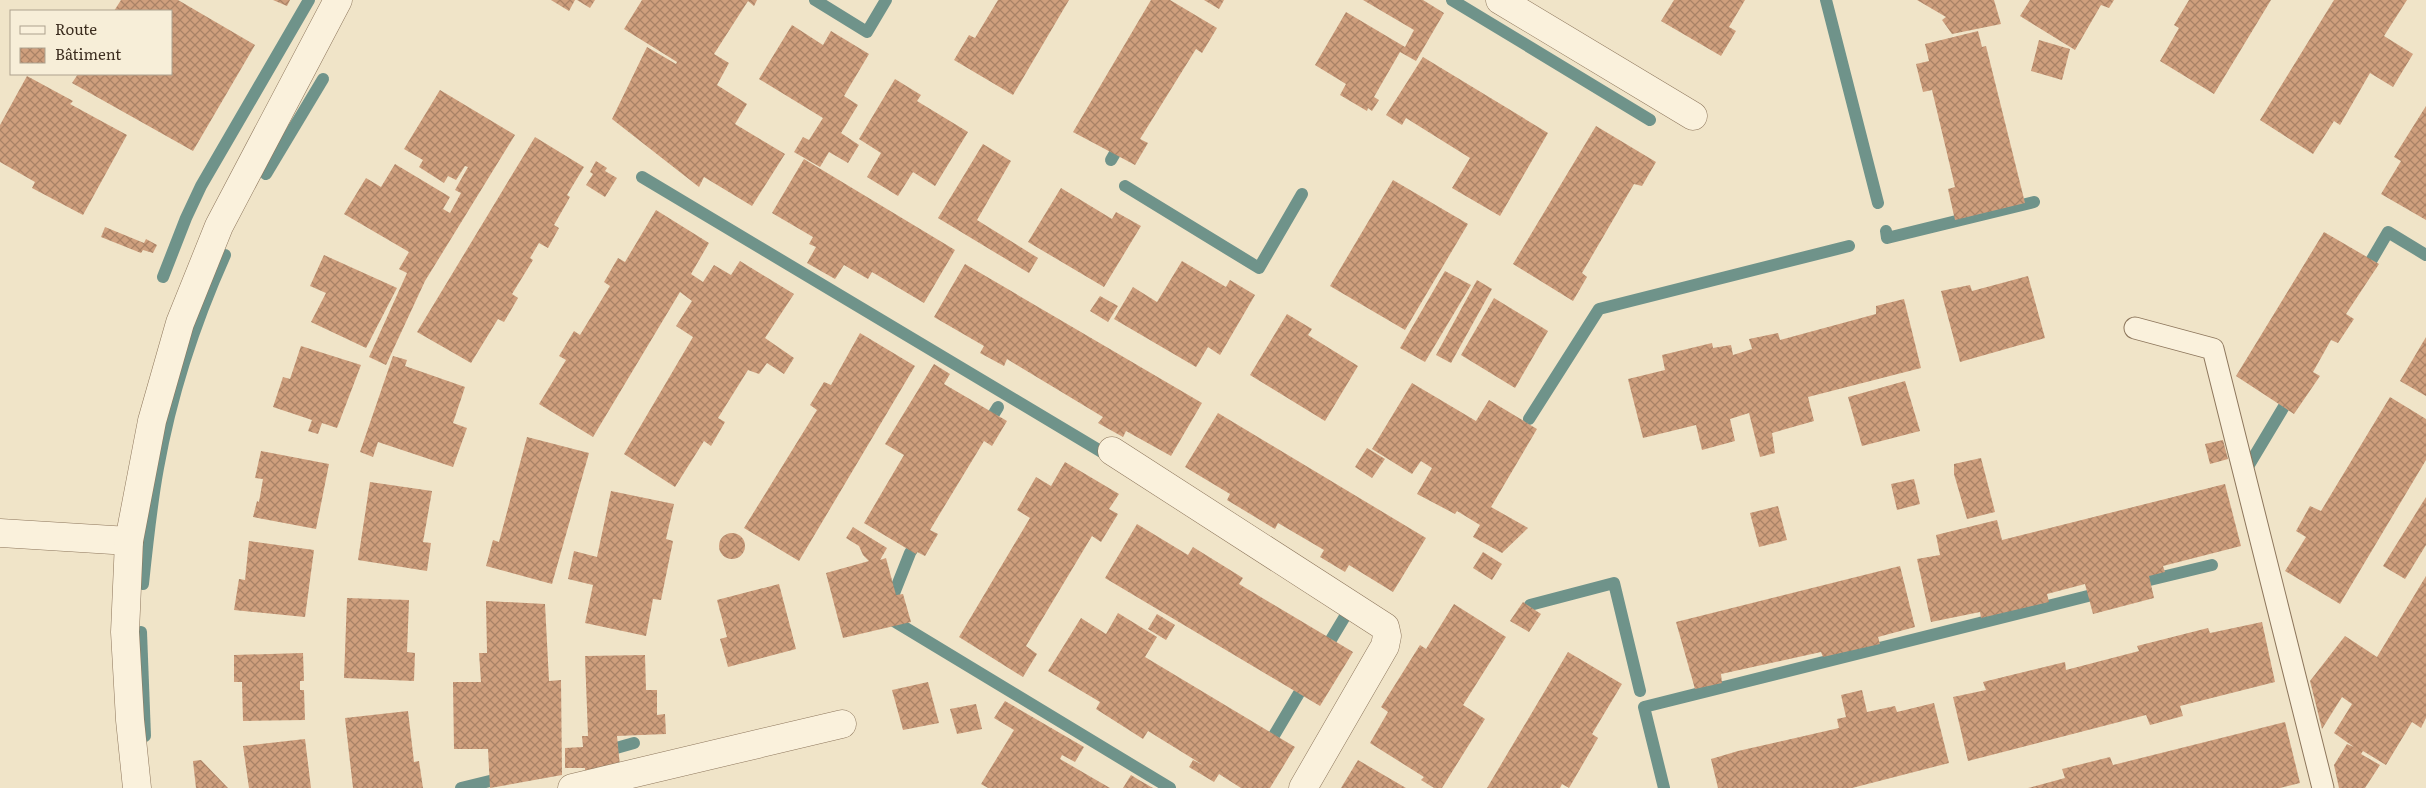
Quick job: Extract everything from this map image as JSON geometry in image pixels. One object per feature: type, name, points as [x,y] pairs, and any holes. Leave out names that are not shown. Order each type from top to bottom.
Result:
[{"type":"street","points":[[137,788],[130,720],[125,632],[129,541],[152,421],[180,322],[219,226],[338,0]]},
{"type":"street","points":[[1500,0],[1694,116]]},
{"type":"street","points":[[1112,451],[1385,627],[1387,636],[1385,646],[1303,788]]},
{"type":"street","points":[[0,533],[129,541]]},
{"type":"street","points":[[572,788],[842,724]]},
{"type":"lane","points":[[2135,328],[2213,349],[2323,788]]},
{"type":"building","points":[[121,0],[178,0],[255,45],[193,151],[72,83],[77,75],[172,75],[172,10],[115,10]]},
{"type":"building","points":[[273,0],[290,0],[287,6]]},
{"type":"building","points":[[551,0],[575,0],[569,11]]},
{"type":"building","points":[[577,0],[595,0],[590,8]]},
{"type":"building","points":[[642,0],[757,0],[754,6],[748,1],[714,54],[729,63],[717,85],[747,104],[735,124],[785,154],[752,206],[704,177],[699,187],[612,119],[647,47],[676,64],[677,62],[624,29]]},
{"type":"building","points":[[998,0],[1069,0],[1013,95],[954,60],[969,35],[975,38]]},
{"type":"building","points":[[1151,0],[1170,0],[1217,28],[1202,53],[1196,49],[1140,139],[1148,143],[1135,165],[1073,132]]},
{"type":"building","points":[[1204,0],[1224,0],[1219,9]]},
{"type":"building","points":[[1363,0],[1423,0],[1444,13],[1416,61],[1400,52],[1374,97],[1379,100],[1372,111],[1368,108],[1367,111],[1340,95],[1346,84],[1315,65],[1346,12],[1405,47],[1414,30]]},
{"type":"building","points":[[1674,0],[1745,0],[1729,27],[1736,31],[1721,56],[1661,21]]},
{"type":"building","points":[[1917,0],[1994,0],[2001,24],[1952,34],[1942,20],[1946,17]]},
{"type":"building","points":[[2030,0],[2114,0],[2109,8],[2101,5],[2075,50],[2020,16]]},
{"type":"building","points":[[2189,0],[2271,0],[2214,94],[2160,61],[2179,28],[2174,25]]},
{"type":"building","points":[[2334,0],[2407,0],[2384,36],[2413,54],[2393,87],[2370,73],[2340,125],[2334,121],[2313,154],[2260,120]]},
{"type":"building","points":[[792,25],[823,45],[831,31],[869,54],[844,96],[858,105],[841,133],[859,145],[848,163],[829,152],[820,167],[794,152],[803,137],[809,140],[823,118],[759,79]]},
{"type":"building","points":[[1978,31],[1982,47],[1986,46],[2025,203],[1955,220],[1948,189],[1955,187],[1932,90],[1923,92],[1916,64],[1929,61],[1925,44]]},
{"type":"building","points":[[2039,40],[2070,49],[2062,80],[2031,71]]},
{"type":"building","points":[[1423,57],[1548,133],[1500,216],[1452,188],[1470,158],[1406,118],[1402,125],[1386,115]]},
{"type":"building","points":[[27,76],[73,101],[70,104],[127,135],[83,215],[32,188],[35,182],[0,162],[0,125]]},
{"type":"building","points":[[895,79],[921,95],[917,101],[968,132],[935,186],[913,172],[898,196],[867,177],[881,153],[859,139]]},
{"type":"building","points":[[440,90],[515,135],[425,281],[386,365],[369,357],[407,273],[399,269],[409,252],[344,214],[366,178],[381,187],[395,164],[450,197],[443,209],[450,213],[461,193],[455,190],[468,167],[465,166],[456,180],[448,176],[444,183],[419,167],[423,160],[404,149]]},
{"type":"building","points":[[2426,106],[2426,220],[2381,194],[2401,161],[2394,157]]},
{"type":"building","points":[[1596,126],[1656,162],[1642,186],[1634,184],[1582,273],[1587,277],[1573,301],[1513,264]]},
{"type":"building","points":[[535,137],[584,167],[567,195],[570,197],[554,225],[559,228],[548,248],[539,243],[530,258],[533,260],[512,294],[518,298],[504,322],[498,319],[471,363],[417,332]]},
{"type":"building","points":[[983,144],[1011,161],[977,220],[1038,258],[1029,273],[938,218]]},
{"type":"building","points":[[804,159],[955,250],[924,303],[872,272],[868,279],[844,265],[835,279],[807,263],[816,247],[809,244],[813,237],[772,213]]},
{"type":"building","points":[[596,161],[607,168],[605,171],[617,178],[605,197],[586,185],[593,174],[590,172]]},
{"type":"building","points":[[1393,180],[1468,224],[1405,330],[1330,286]]},
{"type":"building","points":[[1061,188],[1112,219],[1116,212],[1141,226],[1104,287],[1028,242]]},
{"type":"building","points":[[656,210],[709,243],[691,274],[703,282],[714,265],[731,275],[740,261],[794,294],[765,338],[794,358],[784,374],[767,363],[759,374],[748,370],[718,418],[725,422],[711,446],[704,441],[675,487],[624,454],[693,337],[676,326],[692,301],[680,292],[593,437],[539,404],[566,360],[559,356],[574,331],[580,335],[610,286],[604,282],[618,258],[625,262]]},
{"type":"building","points":[[105,227],[144,243],[146,239],[157,245],[153,253],[143,250],[141,253],[101,237]]},
{"type":"building","points":[[2324,232],[2379,264],[2346,314],[2354,319],[2338,343],[2331,340],[2313,372],[2320,376],[2294,414],[2236,376]]},
{"type":"building","points":[[324,255],[397,288],[366,348],[311,322],[326,293],[310,286]]},
{"type":"building","points":[[1182,261],[1226,287],[1230,280],[1255,295],[1220,355],[1208,347],[1196,367],[1114,319],[1133,287],[1157,302]]},
{"type":"building","points":[[965,264],[1202,403],[1171,456],[1126,431],[1123,437],[1098,423],[1103,417],[1007,359],[1004,366],[980,353],[984,346],[934,317]]},
{"type":"building","points":[[1445,271],[1471,285],[1425,362],[1400,348]]},
{"type":"building","points":[[2028,276],[2045,338],[1960,362],[1941,291],[1970,285],[1972,291]]},
{"type":"building","points":[[1477,280],[1492,289],[1451,363],[1436,355]]},
{"type":"building","points":[[1100,296],[1118,306],[1108,322],[1090,311]]},
{"type":"building","points":[[1494,298],[1548,331],[1515,388],[1461,355]]},
{"type":"building","points":[[1904,299],[1921,368],[1808,397],[1814,421],[1772,433],[1775,453],[1760,457],[1749,413],[1730,419],[1735,441],[1702,450],[1696,425],[1643,438],[1628,379],[1665,370],[1662,355],[1712,343],[1713,348],[1731,345],[1733,355],[1752,349],[1749,339],[1778,333],[1780,340],[1876,314],[1876,306]]},
{"type":"building","points":[[1287,314],[1312,329],[1308,335],[1358,366],[1325,421],[1250,375]]},
{"type":"building","points":[[860,333],[915,366],[799,561],[744,528],[817,410],[810,405],[824,382],[831,385]]},
{"type":"building","points":[[2426,337],[2426,396],[2400,381]]},
{"type":"building","points":[[301,346],[361,365],[337,428],[322,423],[318,434],[308,431],[312,420],[273,407],[283,377],[290,379]]},
{"type":"building","points":[[393,356],[407,360],[405,366],[465,387],[453,423],[467,428],[453,467],[378,442],[373,457],[360,452]]},
{"type":"building","points":[[934,364],[950,374],[944,384],[1007,421],[992,446],[984,441],[930,530],[938,534],[925,556],[917,552],[916,554],[864,523],[904,455],[885,444]]},
{"type":"building","points":[[1905,381],[1920,431],[1862,446],[1848,397]]},
{"type":"building","points":[[1412,383],[1476,421],[1489,400],[1537,429],[1491,507],[1528,528],[1502,553],[1473,537],[1480,525],[1457,511],[1455,514],[1417,494],[1432,468],[1421,461],[1412,474],[1372,449]]},
{"type":"building","points":[[2390,397],[2426,419],[2426,460],[2340,604],[2285,571],[2306,537],[2296,531],[2310,506],[2321,511]]},
{"type":"building","points":[[1218,413],[1426,538],[1393,592],[1349,565],[1345,572],[1320,557],[1324,550],[1278,523],[1275,529],[1227,500],[1230,494],[1185,467]]},
{"type":"building","points":[[527,437],[589,453],[552,584],[486,566],[493,540],[499,542]]},
{"type":"building","points":[[2223,440],[2228,459],[2210,464],[2205,444]]},
{"type":"building","points":[[1367,448],[1385,459],[1372,478],[1355,467]]},
{"type":"building","points":[[261,451],[329,464],[316,529],[253,517],[257,501],[259,502],[263,479],[255,478]]},
{"type":"building","points":[[1981,458],[1995,512],[1967,519],[1954,474],[1954,464]]},
{"type":"building","points":[[1065,462],[1119,494],[1109,509],[1118,514],[1101,542],[1092,536],[1026,646],[1037,654],[1023,677],[959,637],[1030,518],[1017,510],[1036,477],[1051,486]]},
{"type":"building","points":[[1914,479],[1920,504],[1897,510],[1891,484]]},
{"type":"building","points":[[370,482],[432,491],[423,542],[431,543],[427,571],[358,560]]},
{"type":"building","points":[[2225,484],[2241,546],[2163,566],[2165,572],[2149,576],[2154,598],[2093,614],[2085,584],[2047,594],[2049,602],[1981,618],[1980,612],[1931,622],[1917,559],[1940,555],[1936,535],[1997,520],[2002,540]]},
{"type":"building","points":[[611,491],[674,504],[666,539],[673,541],[661,600],[653,599],[646,636],[585,623],[593,585],[568,579],[574,551],[597,557]]},
{"type":"building","points":[[2426,497],[2426,545],[2405,579],[2383,566]]},
{"type":"building","points":[[1778,506],[1787,540],[1759,547],[1750,513]]},
{"type":"building","points":[[1137,524],[1188,555],[1193,547],[1243,578],[1239,584],[1353,652],[1320,706],[1105,578]]},
{"type":"building","points":[[853,527],[887,548],[880,560],[886,558],[896,595],[903,594],[911,622],[843,638],[826,573],[869,561],[863,555],[859,546],[846,538]]},
{"type":"building","points":[[732,533],[741,537],[745,546],[741,555],[732,559],[723,555],[719,546],[723,537]]},
{"type":"building","points":[[249,541],[314,550],[305,617],[234,610],[239,579],[245,580]]},
{"type":"building","points":[[1483,552],[1502,564],[1492,580],[1473,568]]},
{"type":"building","points":[[1900,566],[1915,627],[1878,637],[1880,644],[1823,657],[1821,652],[1721,674],[1722,683],[1695,689],[1676,622]]},
{"type":"building","points":[[2426,576],[2426,718],[2421,728],[2412,722],[2386,765],[2363,751],[2361,754],[2380,765],[2365,788],[2339,788],[2334,765],[2347,744],[2354,747],[2334,733],[2352,704],[2342,697],[2322,729],[2310,681],[2345,636],[2377,657]]},
{"type":"building","points":[[779,584],[796,649],[728,667],[720,639],[727,637],[717,600]]},
{"type":"building","points":[[347,598],[409,600],[407,652],[415,653],[414,681],[344,678]]},
{"type":"building","points":[[486,601],[545,604],[549,681],[561,680],[562,775],[490,788],[488,749],[454,749],[453,682],[481,682],[479,653],[487,653]]},
{"type":"building","points":[[1523,602],[1541,614],[1529,632],[1510,621]]},
{"type":"building","points":[[1454,604],[1506,637],[1463,705],[1485,719],[1442,788],[1434,788],[1421,780],[1424,777],[1370,743],[1388,712],[1381,707],[1420,645],[1426,649]]},
{"type":"building","points":[[1118,613],[1157,637],[1145,657],[1295,747],[1270,788],[1241,788],[1219,774],[1214,782],[1189,767],[1193,760],[1203,765],[1148,731],[1143,739],[1096,709],[1100,702],[1048,671],[1081,618],[1106,634]]},
{"type":"building","points":[[1157,614],[1175,625],[1166,640],[1148,629]]},
{"type":"building","points":[[2262,622],[2275,682],[2180,706],[2183,716],[2150,725],[2146,715],[1968,761],[1953,697],[1986,690],[1983,682],[2065,662],[2066,670],[2139,651],[2137,646],[2208,628],[2210,633]]},
{"type":"building","points":[[1568,652],[1622,684],[1592,734],[1598,738],[1569,788],[1562,784],[1560,788],[1487,788]]},
{"type":"building","points":[[303,653],[304,681],[300,681],[300,690],[304,690],[305,720],[243,721],[242,682],[234,682],[234,655]]},
{"type":"building","points":[[645,655],[646,690],[657,690],[657,715],[665,714],[666,734],[617,736],[620,766],[585,774],[585,768],[565,768],[565,748],[583,747],[582,736],[588,736],[585,656]]},
{"type":"building","points":[[928,682],[939,723],[903,730],[892,690]]},
{"type":"building","points":[[1862,690],[1867,712],[1895,706],[1897,712],[1934,703],[1949,763],[1852,788],[1718,788],[1711,759],[1839,728],[1837,719],[1846,717],[1841,695]]},
{"type":"building","points":[[1005,701],[1084,747],[1075,762],[1062,755],[1060,759],[1110,788],[988,788],[981,784],[1014,730],[994,718]]},
{"type":"building","points":[[976,704],[982,729],[957,734],[950,709]]},
{"type":"building","points":[[408,711],[414,762],[419,761],[423,788],[353,788],[345,718]]},
{"type":"building","points":[[2285,722],[2300,783],[2280,788],[2028,788],[2065,778],[2062,769],[2110,757],[2113,765]]},
{"type":"building","points":[[305,739],[311,788],[249,788],[243,746]]},
{"type":"building","points":[[201,760],[228,788],[196,788],[193,761]]},
{"type":"building","points":[[1358,760],[1406,788],[1341,788]]},
{"type":"building","points":[[1131,775],[1139,780],[1153,788],[1123,788]]},
{"type":"waterway","points":[[163,277],[186,218],[201,186],[309,0]]},
{"type":"waterway","points":[[815,0],[867,32],[886,0]]},
{"type":"waterway","points":[[1452,0],[1650,120]]},
{"type":"waterway","points":[[1826,0],[1878,203]]},
{"type":"waterway","points":[[266,174],[323,79]]},
{"type":"waterway","points":[[1111,160],[1122,141]]},
{"type":"waterway","points":[[642,177],[1112,458]]},
{"type":"waterway","points":[[1125,186],[1259,268],[1302,194]]},
{"type":"waterway","points":[[1886,231],[1887,238],[2034,202]]},
{"type":"waterway","points":[[2364,273],[2388,232],[2426,255]]},
{"type":"waterway","points":[[1529,419],[1599,309],[1849,246]]},
{"type":"waterway","points":[[143,584],[149,526],[163,441],[185,359],[225,255]]},
{"type":"waterway","points":[[2243,475],[2292,393]]},
{"type":"waterway","points":[[985,428],[998,407]]},
{"type":"waterway","points":[[889,606],[910,553],[919,538]]},
{"type":"waterway","points":[[2133,584],[2212,565]]},
{"type":"waterway","points":[[1530,605],[1614,583],[1640,691]]},
{"type":"waterway","points":[[1664,788],[1644,707],[2104,592]]},
{"type":"waterway","points":[[1323,653],[1353,603]]},
{"type":"waterway","points":[[889,618],[1170,788]]},
{"type":"waterway","points":[[141,632],[145,736]]},
{"type":"waterway","points":[[1266,749],[1308,678]]},
{"type":"waterway","points":[[602,752],[634,743]]},
{"type":"waterway","points":[[461,788],[506,777]]}]
